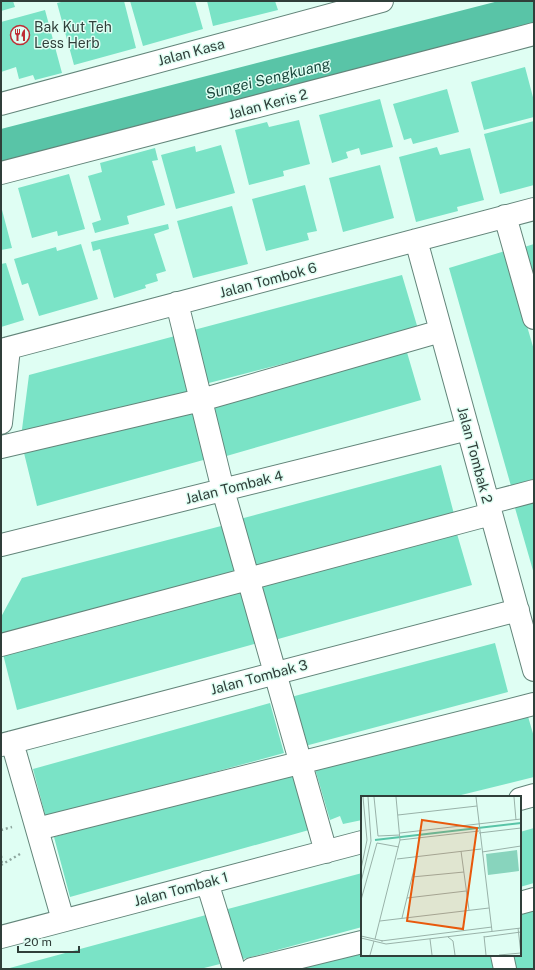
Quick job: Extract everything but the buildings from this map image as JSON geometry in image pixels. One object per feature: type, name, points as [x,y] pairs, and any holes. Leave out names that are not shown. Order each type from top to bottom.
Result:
[{"type":"street","name":"Jalan Kasa","points":[[1,104],[382,1]]},
{"type":"street","name":"Jalan Keris 2","points":[[1,173],[534,34]]},
{"type":"street","name":"Jalan Tombok 6","points":[[5,349],[534,209]]},
{"type":"street","points":[[505,216],[534,318]]},
{"type":"street","name":"Jalan Tombak 2","points":[[416,240],[534,670]]},
{"type":"street","points":[[178,303],[223,490],[326,852]]},
{"type":"street","points":[[1,447],[201,400],[441,331]]},
{"type":"street","points":[[1,423],[5,349]]},
{"type":"street","name":"Jalan Tombak 4","points":[[1,545],[468,429]]},
{"type":"street","points":[[1,645],[248,580],[490,508],[534,491]]},
{"type":"street","name":"Jalan Tombak 3","points":[[7,743],[518,610]]},
{"type":"street","points":[[37,829],[534,704]]},
{"type":"street","points":[[7,743],[37,829],[63,920]]},
{"type":"street","points":[[521,799],[534,795]]},
{"type":"street","name":"Jalan Tombak 1","points":[[1,937],[361,842]]},
{"type":"street","points":[[207,882],[234,969]]},
{"type":"street","points":[[521,903],[534,899]]},
{"type":"street","points":[[252,969],[361,942]]},
{"type":"street","points":[[502,956],[505,969]]},
{"type":"path","points":[[1,830],[12,828]]},
{"type":"path","points":[[1,856],[2,865],[20,854]]},
{"type":"waterway","name":"Sungei Sengkuang","points":[[1,148],[534,11]]},
{"type":"place","name":"Bak Kut Teh Less Herb","points":[[20,35]]}]
